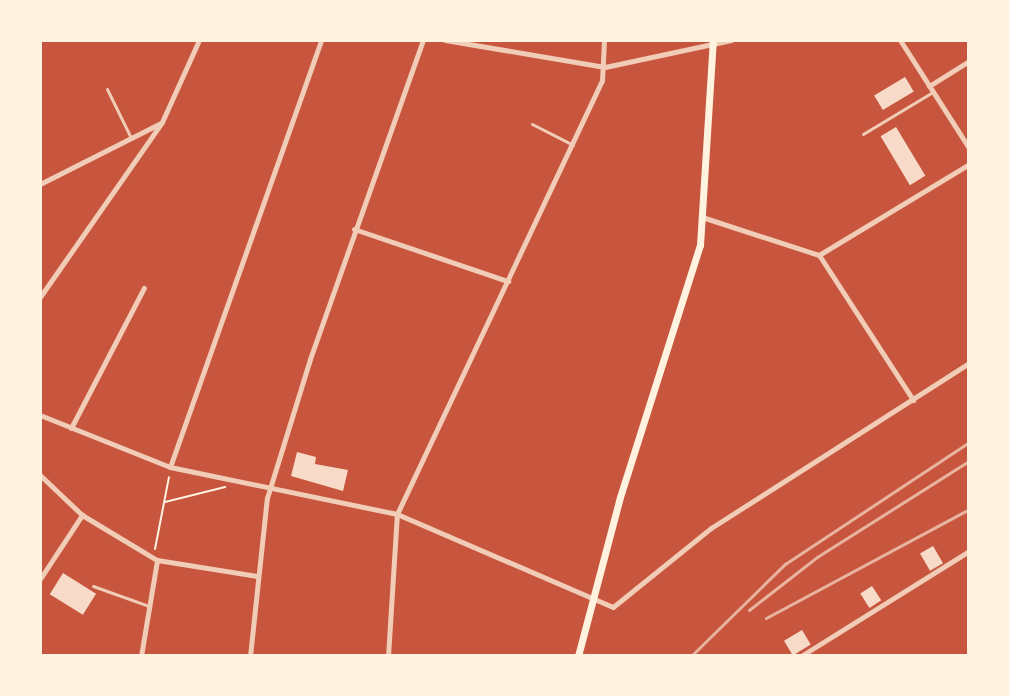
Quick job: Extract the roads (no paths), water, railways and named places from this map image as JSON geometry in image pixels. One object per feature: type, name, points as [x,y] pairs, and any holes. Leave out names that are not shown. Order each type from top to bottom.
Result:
[{"type":"main road","points":[[578,656],[705,218],[713,42]]},
{"type":"street","points":[[40,297],[162,122],[199,40]]},
{"type":"street","points":[[170,467],[321,40]]},
{"type":"street","points":[[250,656],[257,576],[271,485],[354,229],[423,40]]},
{"type":"street","points":[[445,40],[605,67],[731,40]]},
{"type":"street","points":[[388,656],[397,514],[573,145],[605,67],[604,40]]},
{"type":"street","points":[[900,40],[969,148]]},
{"type":"street","points":[[930,89],[969,61]]},
{"type":"street","points":[[40,184],[162,122]]},
{"type":"street","points":[[819,255],[969,164]]},
{"type":"street","points":[[705,218],[819,255],[913,400]]},
{"type":"street","points":[[354,229],[508,281]]},
{"type":"street","points":[[71,428],[144,288]]},
{"type":"street","points":[[40,415],[170,467],[252,481],[397,514],[604,607],[623,603],[711,528],[969,363]]},
{"type":"street","points":[[40,475],[82,515],[155,559],[257,576]]},
{"type":"street","points":[[40,579],[82,515]]},
{"type":"street","points":[[801,656],[969,551]]},
{"type":"street","points":[[141,656],[155,559]]},
{"type":"lane","points":[[107,89],[131,137]]},
{"type":"lane","points":[[863,134],[930,89]]},
{"type":"lane","points":[[532,124],[573,145]]},
{"type":"lane","points":[[93,586],[149,606]]},
{"type":"railway","points":[[691,656],[785,564],[969,442]]},
{"type":"railway","points":[[749,610],[817,557],[969,461]]},
{"type":"railway","points":[[766,618],[969,509]]}]
